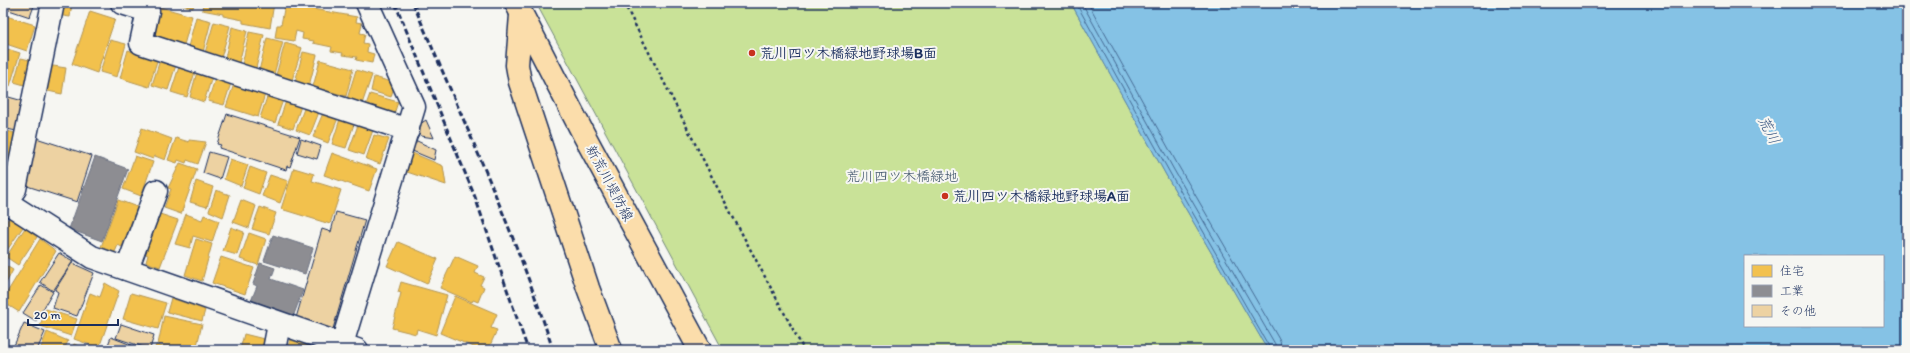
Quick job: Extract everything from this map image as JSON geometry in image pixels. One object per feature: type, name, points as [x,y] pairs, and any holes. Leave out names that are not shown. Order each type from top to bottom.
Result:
[{"type":"main road","name":"新荒川堤防線","points":[[518,9],[518,65],[520,82],[588,288],[611,350]]},
{"type":"main road","name":"新荒川堤防線","points":[[518,9],[700,350]]},
{"type":"street","points":[[52,3],[15,189],[4,203],[92,257],[279,324],[349,347],[414,107],[367,3]]},
{"type":"street","points":[[122,3],[148,11],[141,43],[408,130]]},
{"type":"street","points":[[127,269],[156,191]]},
{"type":"street","points":[[274,350],[279,324]]},
{"type":"path","points":[[624,3],[716,185],[804,350]]},
{"type":"green space","name":"荒川四ツ木橋緑地","points":[[536,3],[1071,3],[1166,175],[1268,350],[723,350]]},
{"type":"water","name":"荒川","points":[[1071,3],[1907,3],[1907,350],[1268,350],[1166,175]]},
{"type":"building: 住宅","points":[[59,3],[72,3],[70,17],[57,15]]},
{"type":"building: 住宅","points":[[175,3],[194,3],[193,8]]},
{"type":"building: 住宅","points":[[203,3],[274,3],[270,28],[243,23],[243,20],[202,10]]},
{"type":"building: 住宅","points":[[285,4],[357,17],[356,22],[362,23],[360,33],[365,34],[363,43],[368,44],[367,52],[374,54],[372,63],[356,60],[357,57],[342,55],[343,53],[331,51],[332,47],[302,39],[303,33],[296,31],[294,41],[275,38],[277,25],[281,25]]},
{"type":"building: 住宅","points":[[160,7],[192,16],[184,45],[157,37],[153,30]]},
{"type":"building: 住宅","points":[[90,11],[115,19],[97,73],[72,64]]},
{"type":"building: 住宅","points":[[3,15],[35,25],[27,51],[3,43]]},
{"type":"building: 住宅","points":[[196,17],[211,21],[203,52],[188,47]]},
{"type":"building: 住宅","points":[[214,22],[230,26],[221,58],[205,53]]},
{"type":"building: 住宅","points":[[232,27],[247,31],[239,63],[225,58]]},
{"type":"building: 住宅","points":[[249,32],[264,35],[256,68],[242,65]]},
{"type":"building: 住宅","points":[[267,38],[283,42],[274,74],[259,71]]},
{"type":"building: 住宅","points":[[110,40],[126,44],[117,77],[100,72]]},
{"type":"building: 住宅","points":[[285,43],[302,48],[292,80],[276,75]]},
{"type":"building: 住宅","points":[[4,48],[20,53],[10,86],[3,84]]},
{"type":"building: 住宅","points":[[128,50],[157,61],[149,87],[120,78]]},
{"type":"building: 住宅","points":[[303,52],[317,55],[309,86],[295,82]]},
{"type":"building: 住宅","points":[[21,58],[34,61],[28,86],[14,82]]},
{"type":"building: 住宅","points":[[160,60],[176,65],[168,90],[152,85]]},
{"type":"building: 住宅","points":[[320,60],[353,69],[346,96],[313,87]]},
{"type":"building: 住宅","points":[[47,65],[66,68],[62,94],[43,90]]},
{"type":"building: 住宅","points":[[179,67],[195,72],[187,97],[171,92]]},
{"type":"building: 住宅","points":[[356,70],[372,75],[362,104],[347,99]]},
{"type":"building: 住宅","points":[[197,72],[212,77],[204,102],[190,97]]},
{"type":"building: 住宅","points":[[374,77],[395,83],[391,97],[371,91]]},
{"type":"building: 住宅","points":[[215,79],[231,83],[224,105],[208,101]]},
{"type":"building: 住宅","points":[[234,84],[265,94],[258,117],[226,107]]},
{"type":"building: 住宅","points":[[268,94],[283,100],[275,123],[260,118]]},
{"type":"building: 住宅","points":[[370,94],[398,102],[394,114],[366,105]]},
{"type":"building: 住宅","points":[[286,101],[301,106],[293,129],[278,124]]},
{"type":"building: 住宅","points":[[305,106],[319,112],[310,135],[296,130]]},
{"type":"building: 住宅","points":[[323,113],[338,118],[328,143],[313,137]]},
{"type":"building: 住宅","points":[[340,119],[354,124],[346,148],[332,144]]},
{"type":"building: 住宅","points":[[358,125],[373,130],[364,155],[349,150]]},
{"type":"building: 住宅","points":[[142,128],[172,139],[165,160],[155,156],[153,159],[134,152]]},
{"type":"building: 住宅","points":[[3,130],[15,133],[12,144],[15,145],[5,184],[3,183]]},
{"type":"building: 住宅","points":[[374,135],[389,139],[380,164],[366,159]]},
{"type":"building: 住宅","points":[[176,138],[189,142],[189,140],[206,142],[198,164],[187,160],[186,163],[178,160],[177,163],[168,160]]},
{"type":"building: 住宅","points":[[410,152],[443,166],[446,185],[404,171]]},
{"type":"building: 住宅","points":[[332,153],[377,169],[369,191],[324,175]]},
{"type":"building: 住宅","points":[[135,156],[153,162],[141,196],[123,189]]},
{"type":"building: 住宅","points":[[230,159],[248,165],[241,186],[224,179]]},
{"type":"building: 住宅","points":[[180,163],[197,169],[181,214],[164,208],[171,189],[168,188]]},
{"type":"building: 住宅","points":[[250,167],[266,173],[259,194],[243,188]]},
{"type":"building: 住宅","points":[[294,168],[314,174],[312,181],[341,190],[330,224],[281,209]]},
{"type":"building: 住宅","points":[[270,175],[288,181],[280,203],[262,196]]},
{"type":"building: 住宅","points":[[196,181],[213,187],[207,207],[190,202]]},
{"type":"building: 住宅","points":[[216,190],[230,195],[223,217],[209,211]]},
{"type":"building: 住宅","points":[[118,200],[137,207],[122,247],[118,245],[115,252],[101,247]]},
{"type":"building: 住宅","points":[[241,200],[256,206],[249,228],[233,222]]},
{"type":"building: 住宅","points":[[260,207],[276,213],[269,234],[252,229]]},
{"type":"building: 住宅","points":[[160,214],[178,220],[160,267],[146,262],[148,255],[142,252],[152,226],[155,227]]},
{"type":"building: 住宅","points":[[186,214],[202,220],[204,215],[219,221],[212,242],[193,236],[190,248],[175,244]]},
{"type":"building: 住宅","points":[[10,217],[23,227],[3,256],[3,225]]},
{"type":"building: 住宅","points":[[231,227],[244,232],[237,255],[223,251]]},
{"type":"building: 住宅","points":[[25,228],[37,237],[18,265],[6,257]]},
{"type":"building: 住宅","points":[[249,233],[266,239],[258,265],[240,259]]},
{"type":"building: 住宅","points":[[40,239],[56,251],[19,312],[3,302],[3,299]]},
{"type":"building: 住宅","points":[[196,239],[212,244],[202,281],[185,275]]},
{"type":"building: 住宅","points":[[398,242],[438,259],[427,284],[387,266]]},
{"type":"building: 住宅","points":[[455,256],[478,266],[475,273],[484,277],[480,285],[484,287],[478,302],[473,300],[472,302],[440,288]]},
{"type":"building: 住宅","points":[[221,257],[254,268],[245,294],[212,283]]},
{"type":"building: 住宅","points":[[3,264],[13,270],[3,289]]},
{"type":"building: 住宅","points":[[401,282],[447,295],[436,335],[417,329],[416,334],[392,328],[401,293],[398,292]]},
{"type":"building: 住宅","points":[[105,283],[119,291],[99,348],[74,339],[90,293],[100,297]]},
{"type":"building: 住宅","points":[[131,293],[166,303],[158,329],[123,319]]},
{"type":"building: 住宅","points":[[455,296],[497,314],[491,328],[497,330],[488,350],[481,350],[440,333]]},
{"type":"building: 住宅","points":[[171,298],[205,310],[202,321],[167,312]]},
{"type":"building: 住宅","points":[[46,309],[77,319],[71,336],[40,326]]},
{"type":"building: 住宅","points":[[164,316],[202,324],[196,350],[185,350],[158,344]]},
{"type":"building: 住宅","points":[[47,332],[68,341],[64,350],[40,350]]},
{"type":"building: 住宅","points":[[244,334],[268,340],[265,350],[240,350]]},
{"type":"building: 住宅","points":[[290,340],[323,350],[287,350]]},
{"type":"building: 住宅","points":[[74,344],[87,350],[71,350]]},
{"type":"building: 住宅","points":[[156,345],[173,350],[154,350]]},
{"type":"building: 工業","points":[[95,157],[128,169],[102,241],[69,229]]},
{"type":"building: 工業","points":[[273,235],[313,248],[305,274],[264,261]]},
{"type":"building: 工業","points":[[260,263],[275,268],[271,279],[303,290],[293,317],[251,301],[257,286],[253,284]]},
{"type":"building: その他","points":[[3,3],[35,3],[30,17],[3,8]]},
{"type":"building: その他","points":[[5,96],[23,101],[16,131],[3,128],[3,103]]},
{"type":"building: その他","points":[[227,114],[300,137],[290,167],[287,166],[286,170],[219,148],[221,145],[217,144]]},
{"type":"building: その他","points":[[426,120],[434,138],[421,136],[417,126]]},
{"type":"building: その他","points":[[30,136],[92,156],[77,202],[24,185]]},
{"type":"building: その他","points":[[301,139],[321,146],[317,159],[297,153]]},
{"type":"building: その他","points":[[415,140],[436,150],[434,160],[410,150]]},
{"type":"building: その他","points":[[209,152],[227,157],[220,179],[203,173]]},
{"type":"building: その他","points":[[336,212],[365,220],[333,329],[296,318],[322,229],[331,232]]},
{"type":"building: その他","points":[[59,253],[73,261],[53,291],[40,282]]},
{"type":"building: その他","points":[[72,263],[94,273],[77,316],[53,308],[58,292],[55,290]]},
{"type":"building: その他","points":[[41,285],[53,292],[36,321],[23,313]]},
{"type":"building: その他","points":[[24,323],[45,332],[37,350],[12,350]]},
{"type":"building: その他","points":[[121,324],[154,335],[150,349],[116,338]]},
{"type":"building: その他","points":[[111,337],[144,350],[106,350]]},
{"type":"railway","points":[[395,3],[475,197],[528,350]]},
{"type":"railway","points":[[413,3],[505,218],[553,350]]},
{"type":"place","name":"荒川四ツ木橋緑地野球場B面","points":[[752,53]]},
{"type":"place","name":"荒川四ツ木橋緑地野球場A面","points":[[945,196]]}]
